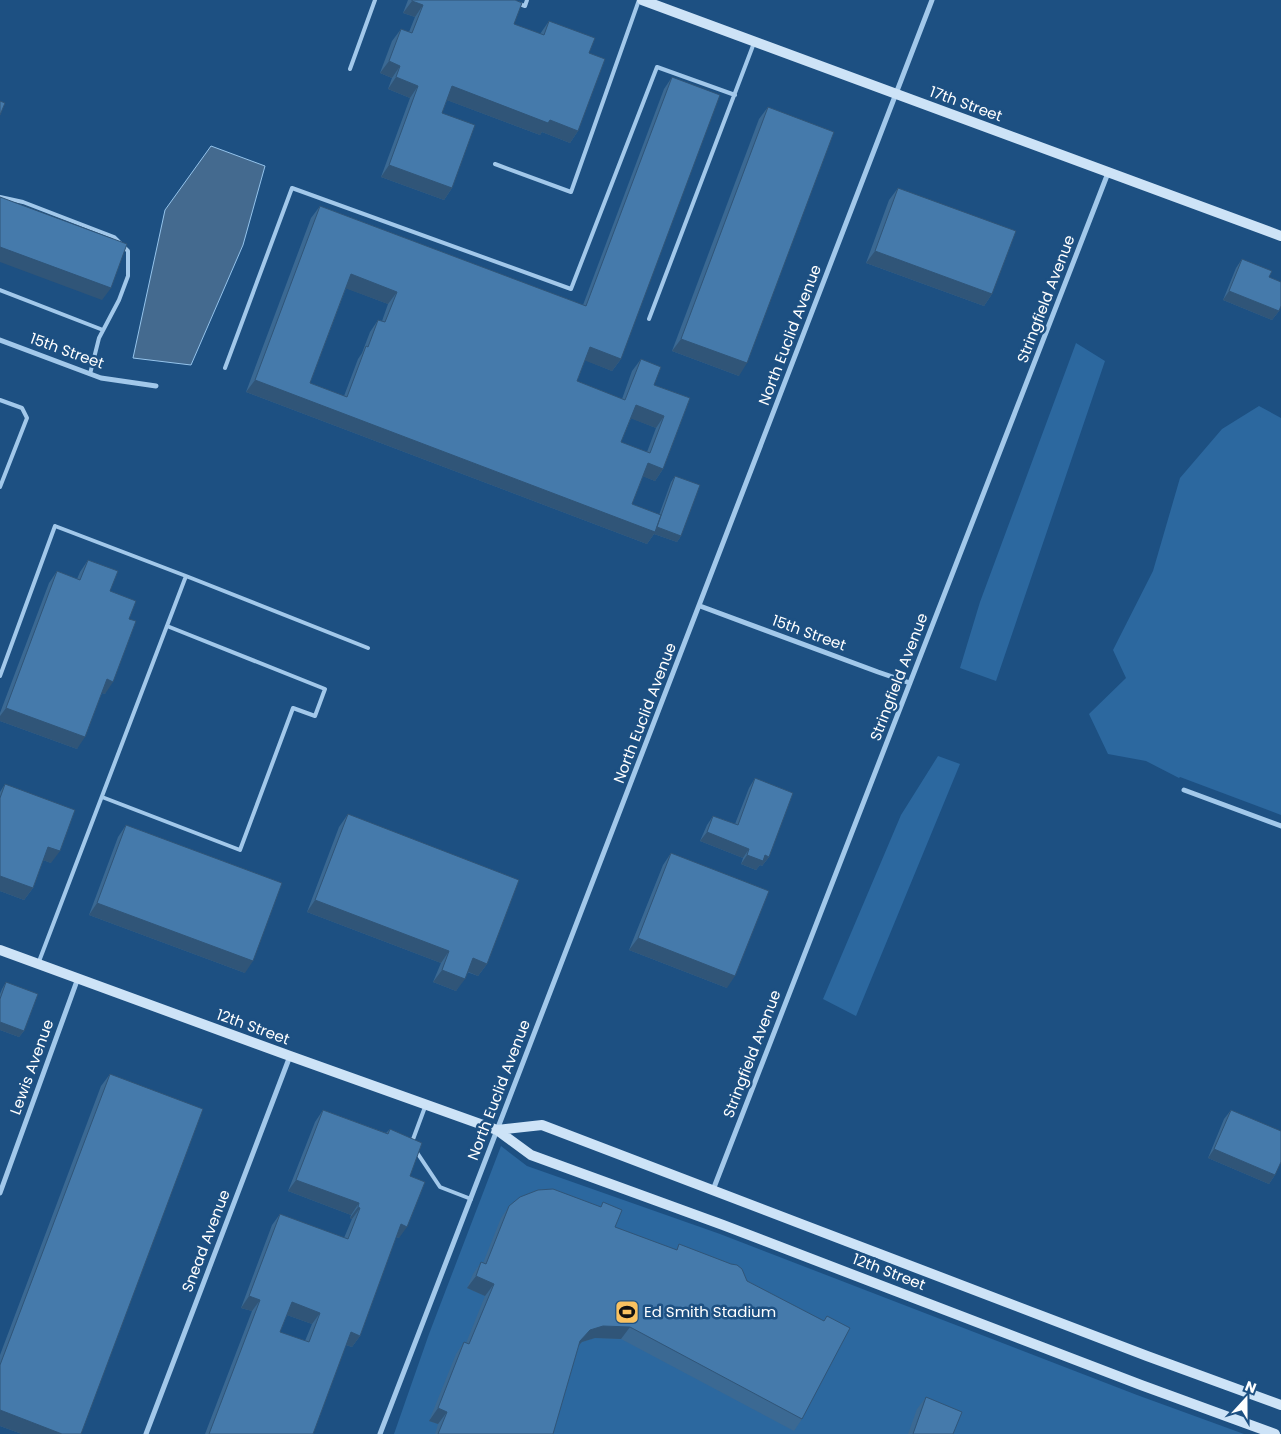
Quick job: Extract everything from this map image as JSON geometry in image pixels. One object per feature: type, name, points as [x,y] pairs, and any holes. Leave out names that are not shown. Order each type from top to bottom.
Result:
[{"type":"street","name":"17th Street","points":[[640,0],[1281,236]]},
{"type":"street","name":"North Euclid Avenue","points":[[380,1434],[932,0]]},
{"type":"street","name":"Stringfield Avenue","points":[[712,1190],[1108,173]]},
{"type":"street","name":"15th Street","points":[[0,340],[102,378],[156,386]]},
{"type":"street","name":"15th Street","points":[[700,606],[910,683]]},
{"type":"street","points":[[1184,790],[1281,826]]},
{"type":"street","name":"12th Street","points":[[0,950],[497,1130],[531,1155],[724,1225],[1132,1382],[1275,1434]]},
{"type":"street","name":"Lewis Avenue","points":[[0,1192],[78,978]]},
{"type":"street","name":"Snead Avenue","points":[[146,1434],[290,1056]]},
{"type":"street","name":"12th Street","points":[[497,1130],[542,1125],[1281,1405]]},
{"type":"lane","points":[[350,69],[376,0]]},
{"type":"lane","points":[[508,0],[525,6],[527,0]]},
{"type":"lane","points":[[495,164],[571,192],[640,0]]},
{"type":"lane","points":[[649,319],[755,41]]},
{"type":"lane","points":[[225,368],[292,188],[571,290],[657,67],[735,95]]},
{"type":"lane","points":[[0,197],[23,202],[114,237],[128,251],[128,276],[119,300],[99,338],[90,374]]},
{"type":"lane","points":[[0,290],[104,330]]},
{"type":"lane","points":[[0,400],[22,408],[27,418],[0,487]]},
{"type":"lane","points":[[0,676],[55,526],[368,648]]},
{"type":"lane","points":[[38,964],[186,576]]},
{"type":"lane","points":[[102,798],[240,850],[293,708],[315,716],[325,689],[167,626]]},
{"type":"lane","points":[[426,1104],[412,1144],[440,1187],[471,1199]]},
{"type":"shaded area","points":[[211,146],[265,166],[243,245],[191,365],[133,358],[165,210]]},
{"type":"shaded area","points":[[1076,343],[1105,361],[996,681],[960,668],[980,602]]},
{"type":"shaded area","points":[[1259,406],[1281,418],[1281,815],[1179,778],[1146,761],[1108,754],[1089,714],[1126,678],[1113,650],[1153,571],[1180,478],[1222,429]]},
{"type":"shaded area","points":[[938,756],[960,764],[856,1016],[823,999],[901,815]]},
{"type":"shaded area","points":[[501,1146],[527,1166],[720,1234],[1137,1395],[1244,1434],[394,1434],[429,1334]]},
{"type":"building","points":[[412,0],[515,0],[522,3],[514,24],[544,35],[549,21],[595,38],[589,53],[605,59],[578,131],[550,120],[548,123],[452,86],[442,113],[475,125],[452,188],[389,165],[418,86],[396,77],[400,66],[389,61],[401,29],[412,33],[423,5]]},
{"type":"building","points":[[672,77],[720,95],[621,359],[590,347],[577,381],[625,400],[641,359],[661,367],[654,385],[690,398],[663,469],[648,463],[632,504],[661,515],[655,532],[255,380],[320,206],[586,306]],"holes":[[[351,274],[397,292],[385,322],[378,320],[347,397],[310,383]],[[636,405],[664,416],[650,453],[621,442]]]},
{"type":"building","points":[[0,101],[5,103],[0,115]]},
{"type":"building","points":[[768,107],[834,132],[747,363],[681,339]]},
{"type":"building","points":[[898,188],[1016,231],[992,294],[875,251]]},
{"type":"building","points":[[0,197],[127,244],[111,288],[0,247]]},
{"type":"building","points":[[1242,259],[1272,271],[1269,277],[1281,282],[1281,306],[1279,311],[1229,291]]},
{"type":"building","points":[[675,476],[700,485],[681,536],[657,527]]},
{"type":"building","points":[[88,560],[118,571],[110,591],[136,601],[129,619],[136,621],[113,682],[107,679],[85,737],[6,708],[57,571],[80,580]]},
{"type":"building","points":[[755,778],[793,793],[769,857],[765,855],[763,861],[747,855],[749,849],[707,832],[713,816],[738,825]]},
{"type":"building","points":[[5,784],[75,810],[60,851],[48,847],[33,888],[0,876],[0,798]]},
{"type":"building","points":[[348,814],[519,880],[487,964],[473,958],[465,979],[442,970],[449,951],[315,900]]},
{"type":"building","points":[[126,825],[282,883],[253,961],[97,903]]},
{"type":"building","points":[[671,853],[769,891],[735,976],[638,938]]},
{"type":"building","points":[[6,982],[38,994],[24,1031],[0,1022],[0,999]]},
{"type":"building","points":[[110,1074],[203,1109],[81,1434],[62,1434],[0,1410],[0,1365]]},
{"type":"building","points":[[323,1110],[388,1134],[390,1129],[422,1143],[410,1176],[425,1182],[407,1227],[401,1224],[360,1336],[351,1332],[313,1434],[209,1434],[260,1300],[249,1296],[280,1214],[348,1239],[360,1208],[358,1207],[359,1203],[296,1180]],"holes":[[[292,1302],[320,1313],[309,1342],[280,1332]]]},
{"type":"building","points":[[1231,1110],[1281,1131],[1281,1162],[1275,1175],[1214,1149]]},
{"type":"building","name":"Ed Smith Stadium","points":[[553,1189],[601,1207],[603,1202],[622,1210],[615,1227],[677,1250],[679,1244],[737,1265],[742,1269],[747,1281],[824,1321],[827,1316],[850,1328],[802,1419],[630,1327],[603,1326],[590,1330],[580,1341],[553,1434],[438,1434],[447,1412],[438,1408],[464,1342],[469,1344],[494,1284],[476,1276],[481,1262],[486,1264],[509,1206],[520,1197],[538,1190]]},
{"type":"building","points":[[926,1397],[962,1412],[953,1434],[913,1434]]},
{"type":"place","name":"Ed Smith Stadium","points":[[627,1312]]}]
